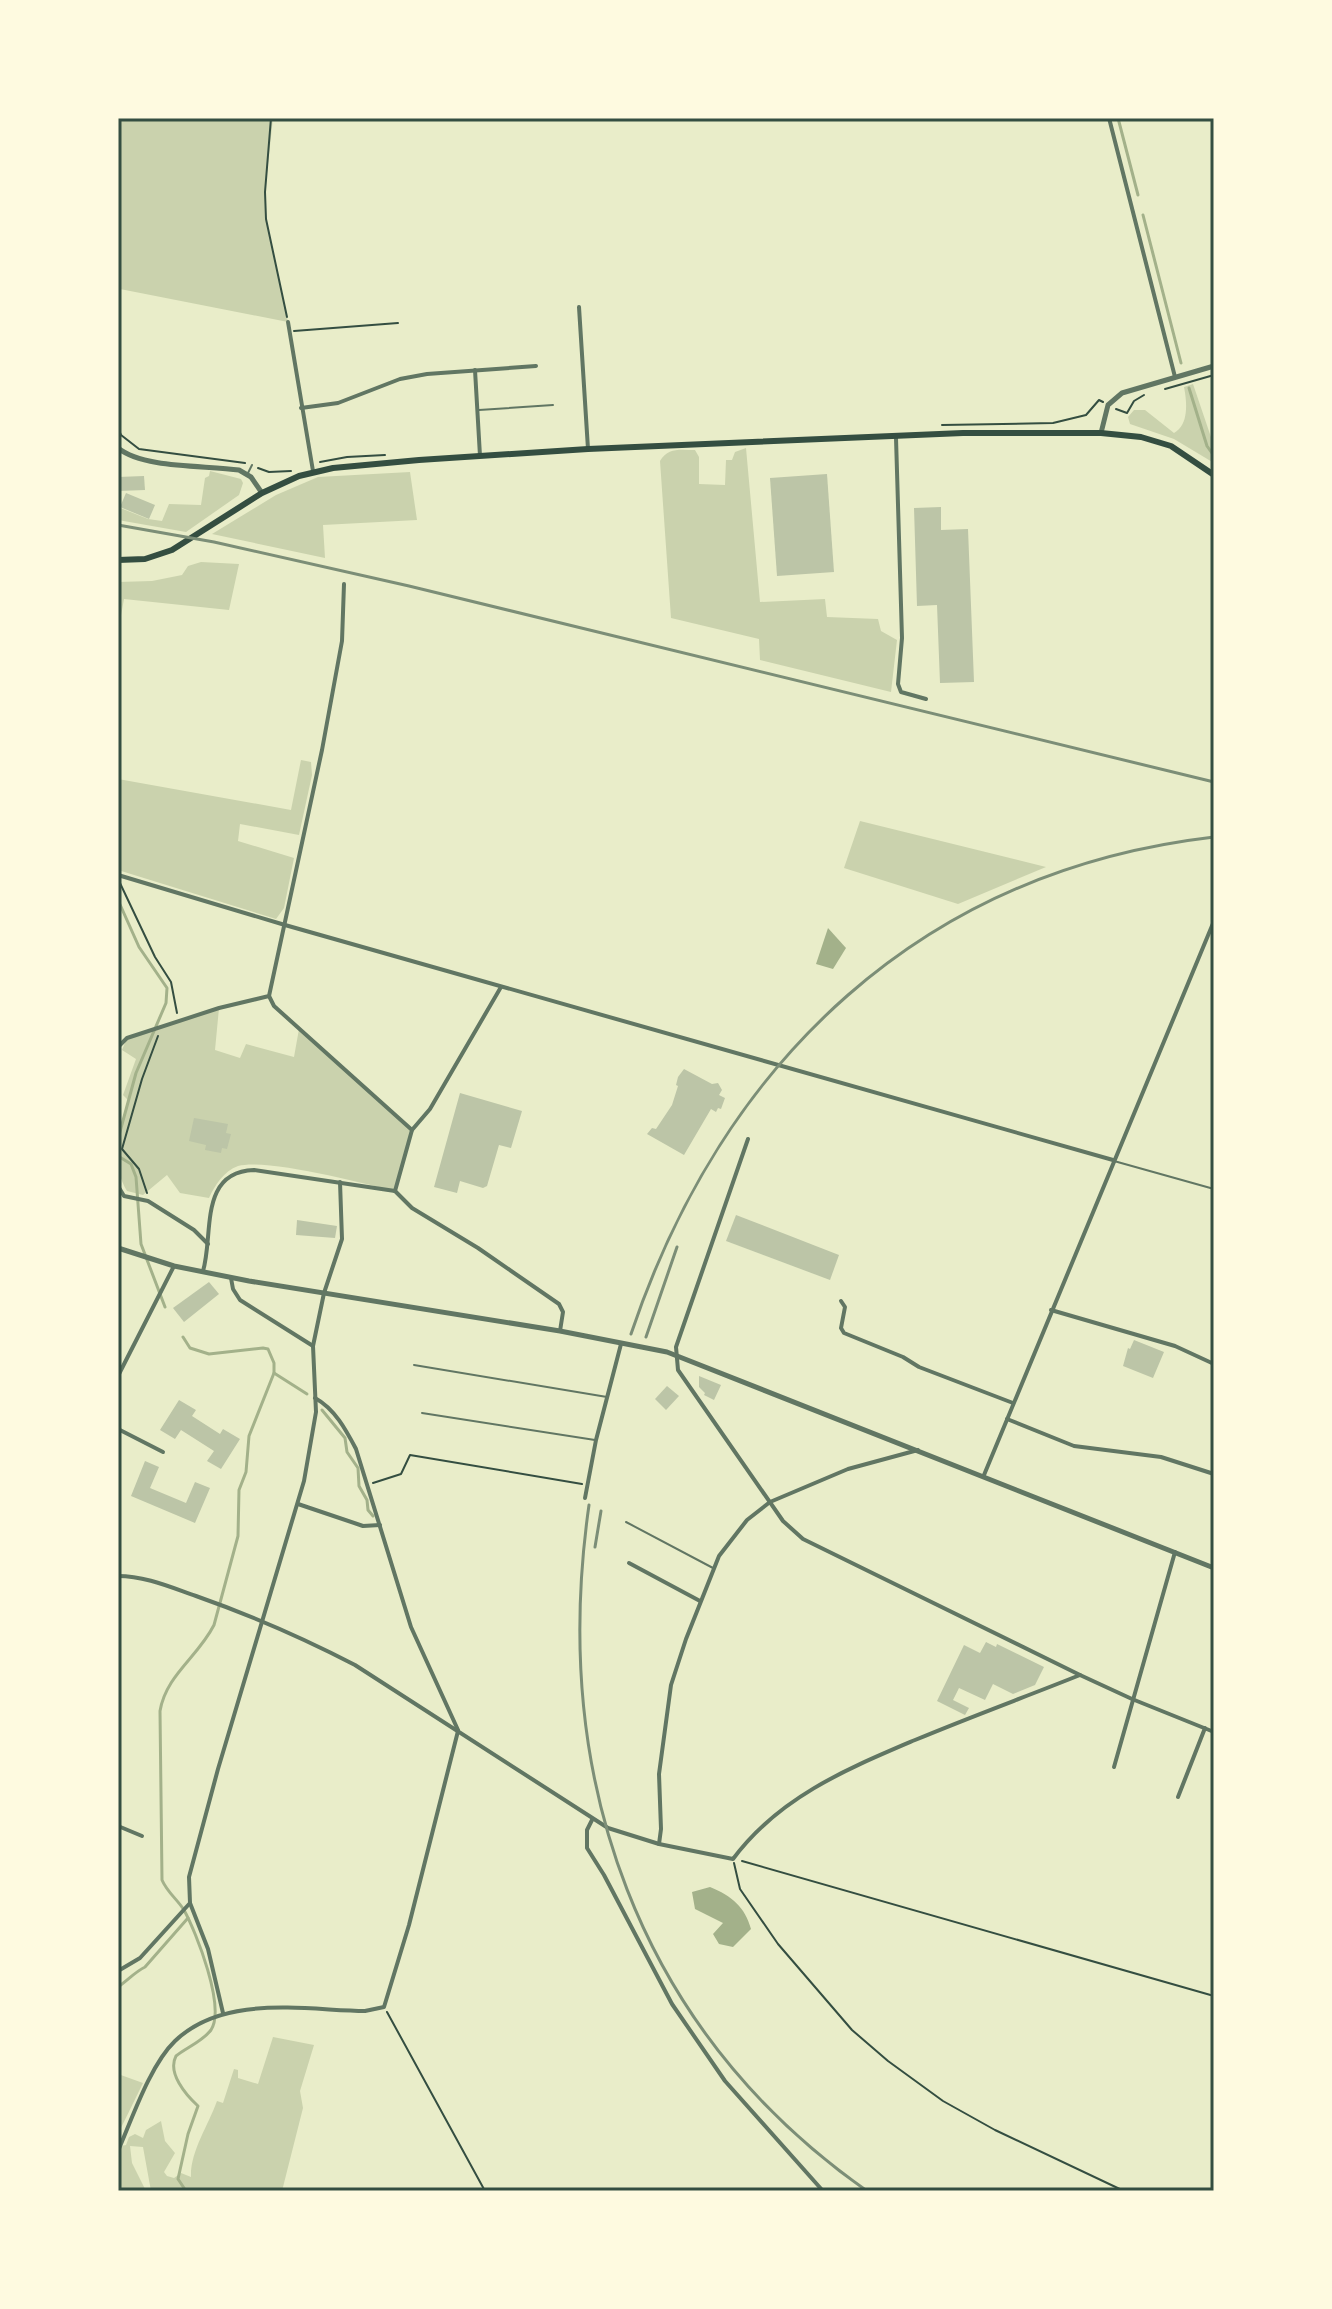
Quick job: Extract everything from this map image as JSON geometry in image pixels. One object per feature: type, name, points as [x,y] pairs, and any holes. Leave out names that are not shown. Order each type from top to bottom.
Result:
[{"type":"main road","points":[[118,560],[145,559],[172,550],[262,493],[313,471],[355,465],[588,449],[979,433],[1101,433],[1141,437],[1171,446],[1214,475]]},
{"type":"street","points":[[1109,118],[1175,377]]},
{"type":"street","points":[[579,307],[588,449]]},
{"type":"street","points":[[288,322],[313,471]]},
{"type":"street","points":[[301,408],[338,403],[414,376],[536,366]]},
{"type":"street","points":[[1101,433],[1104,415],[1114,398],[1132,389],[1214,366]]},
{"type":"street","points":[[475,369],[480,456]]},
{"type":"street","points":[[896,438],[902,638],[898,684],[901,692],[926,699]]},
{"type":"street","points":[[118,458],[121,450],[149,460],[233,469],[248,474],[262,493]]},
{"type":"street","points":[[269,996],[342,641],[344,584]]},
{"type":"street","points":[[118,878],[1113,1160]]},
{"type":"street","points":[[984,1475],[1214,921]]},
{"type":"street","points":[[395,1191],[412,1130],[430,1109],[501,987]]},
{"type":"street","points":[[118,1047],[127,1038],[219,1008],[269,996]]},
{"type":"street","points":[[269,996],[283,1014],[412,1130]]},
{"type":"street","points":[[748,1139],[676,1347],[676,1355],[678,1370],[793,1532],[1080,1675],[1214,1732]]},
{"type":"street","points":[[203,1272],[212,1202],[223,1183],[237,1172],[254,1170],[395,1191],[412,1208],[478,1248],[559,1304],[563,1312],[560,1331]]},
{"type":"street","points":[[222,2014],[208,1949],[188,1905],[189,1877],[298,1504],[314,1433],[313,1346],[324,1293],[342,1239],[340,1182]]},
{"type":"street","points":[[118,1186],[124,1196],[148,1201],[194,1230],[208,1244]]},
{"type":"street","points":[[118,1248],[203,1272],[621,1341],[676,1355],[1214,1568]]},
{"type":"street","points":[[118,1376],[174,1266]]},
{"type":"street","points":[[230,1277],[240,1300],[313,1346]]},
{"type":"street","points":[[841,1301],[845,1307],[840,1325],[844,1333],[919,1367],[1013,1403]]},
{"type":"street","points":[[1051,1310],[1175,1346],[1214,1364]]},
{"type":"street","points":[[585,1498],[621,1341]]},
{"type":"street","points":[[118,2151],[149,2079],[174,2042],[207,2019],[222,2014],[269,2009],[365,2011],[384,2007],[409,1925],[458,1731],[411,1627],[356,1449],[344,1426],[324,1403],[315,1398]]},
{"type":"street","points":[[1007,1419],[1074,1446],[1161,1457],[1214,1474]]},
{"type":"street","points":[[118,1429],[163,1452]]},
{"type":"street","points":[[659,1844],[659,1774],[671,1685],[713,1568],[756,1510],[848,1469],[919,1450]]},
{"type":"street","points":[[298,1504],[363,1526],[380,1525]]},
{"type":"street","points":[[1114,1767],[1175,1552]]},
{"type":"street","points":[[629,1563],[700,1601]]},
{"type":"street","points":[[118,1576],[144,1578],[262,1620],[355,1665],[592,1820],[623,1834],[659,1844],[733,1859],[745,1843],[784,1808],[834,1775],[1080,1675]]},
{"type":"street","points":[[1178,1797],[1205,1728]]},
{"type":"street","points":[[592,1820],[587,1830],[587,1848],[672,2004],[725,2081],[823,2191]]},
{"type":"street","points":[[118,1826],[142,1836]]},
{"type":"street","points":[[118,1971],[140,1958],[188,1905]]},
{"type":"lane","points":[[477,411],[553,405]]},
{"type":"lane","points":[[248,474],[252,465]]},
{"type":"lane","points":[[1113,1160],[1214,1189]]},
{"type":"lane","points":[[414,1365],[608,1397]]},
{"type":"lane","points":[[422,1413],[596,1440]]},
{"type":"lane","points":[[626,1522],[713,1568]]},
{"type":"path","points":[[271,118],[266,219],[288,322]]},
{"type":"path","points":[[289,331],[398,323]]},
{"type":"path","points":[[1158,391],[1214,375]]},
{"type":"path","points":[[1118,410],[1127,413],[1134,401],[1145,394]]},
{"type":"path","points":[[118,428],[121,435],[139,449],[252,465]]},
{"type":"path","points":[[118,878],[155,957],[171,982],[177,1008],[173,1024]]},
{"type":"path","points":[[148,1201],[139,1169],[122,1149],[160,1028]]},
{"type":"path","points":[[368,1485],[401,1474],[410,1455],[587,1485]]},
{"type":"path","points":[[1124,2191],[995,2130],[943,2101],[852,2030],[778,1944],[740,1889],[733,1859],[1214,1996]]},
{"type":"path","points":[[384,2007],[485,2191]]},
{"type":"shaded area","points":[[118,118],[273,118],[265,192],[266,219],[288,322],[120,289]]},
{"type":"shaded area","points":[[1193,384],[1214,446],[1214,463],[1174,439],[1130,424],[1128,417],[1134,410],[1145,410],[1174,433],[1185,419],[1184,387]]},
{"type":"shaded area","points":[[746,448],[760,602],[825,599],[827,617],[878,619],[881,631],[897,640],[891,692],[760,660],[759,639],[671,618],[660,461],[671,451],[695,450],[699,457],[699,484],[725,485],[726,460],[732,460],[735,452]]},
{"type":"shaded area","points":[[210,471],[241,479],[243,483],[239,495],[186,532],[118,520],[118,507],[162,521],[169,504],[201,505],[205,478]]},
{"type":"shaded area","points":[[410,472],[417,520],[323,525],[325,558],[212,534],[276,495],[318,477]]},
{"type":"shaded area","points":[[201,562],[239,564],[229,610],[124,599],[118,632],[118,582],[152,581],[182,575],[188,566]]},
{"type":"shaded area","points":[[301,760],[311,762],[312,775],[299,835],[240,824],[238,841],[294,858],[284,908],[276,919],[118,870],[118,779],[291,810]]},
{"type":"shaded area","points":[[860,821],[1046,867],[958,904],[844,868]]},
{"type":"shaded area","points":[[828,928],[846,948],[833,969],[816,964]]},
{"type":"shaded area","points":[[219,1008],[215,1050],[240,1058],[246,1044],[294,1057],[299,1029],[412,1130],[395,1191],[315,1172],[252,1164],[228,1171],[209,1198],[180,1193],[167,1175],[143,1195],[127,1191],[117,1158],[119,1134],[128,1100],[123,1095],[136,1059],[122,1050],[127,1038]]},
{"type":"shaded area","points":[[710,1887],[736,1903],[748,1921],[751,1929],[733,1947],[719,1944],[713,1934],[723,1923],[695,1909],[692,1892]]},
{"type":"shaded area","points":[[273,2037],[314,2045],[300,2091],[303,2108],[282,2191],[151,2191],[143,2147],[130,2146],[132,2163],[146,2191],[118,2191],[121,2146],[126,2145],[129,2137],[135,2134],[143,2138],[146,2130],[161,2121],[165,2141],[175,2153],[164,2172],[174,2178],[181,2173],[191,2177],[196,2149],[217,2101],[223,2103],[234,2069],[238,2070],[238,2078],[258,2084]]},
{"type":"shaded area","points":[[118,2074],[143,2083],[118,2134]]},
{"type":"building","points":[[827,474],[834,572],[777,576],[770,478]]},
{"type":"building","points":[[144,476],[145,490],[118,491],[118,477]]},
{"type":"building","points":[[126,493],[155,505],[149,519],[120,507]]},
{"type":"building","points":[[941,507],[941,530],[968,529],[974,682],[940,683],[937,605],[917,606],[914,508]]},
{"type":"building","points":[[684,1069],[712,1084],[718,1083],[722,1090],[719,1095],[725,1098],[721,1109],[718,1108],[716,1112],[711,1109],[684,1155],[647,1134],[652,1128],[656,1129],[672,1105],[678,1077]]},
{"type":"building","points":[[460,1093],[522,1111],[511,1148],[499,1145],[487,1186],[483,1188],[460,1181],[457,1193],[434,1187]]},
{"type":"building","points":[[194,1118],[228,1124],[226,1133],[231,1134],[227,1149],[222,1148],[221,1153],[205,1150],[206,1145],[189,1141]]},
{"type":"building","points":[[736,1215],[839,1255],[830,1280],[726,1241]]},
{"type":"building","points":[[297,1220],[337,1226],[335,1238],[296,1235]]},
{"type":"building","points":[[209,1282],[219,1294],[184,1322],[173,1308]]},
{"type":"building","points":[[1134,1340],[1164,1352],[1153,1378],[1123,1366],[1128,1348]]},
{"type":"building","points":[[699,1376],[721,1385],[714,1400],[704,1395],[699,1387]]},
{"type":"building","points":[[667,1386],[679,1396],[666,1410],[655,1399]]},
{"type":"building","points":[[179,1400],[196,1410],[192,1416],[220,1434],[223,1429],[240,1439],[221,1469],[207,1461],[214,1451],[181,1430],[175,1439],[160,1430]]},
{"type":"building","points":[[145,1461],[159,1467],[150,1488],[186,1503],[195,1482],[210,1488],[195,1523],[131,1496]]},
{"type":"building","points":[[986,1642],[996,1647],[997,1644],[1044,1667],[1035,1685],[1013,1694],[993,1684],[985,1700],[959,1688],[953,1700],[969,1708],[965,1715],[937,1701],[964,1645],[980,1653]]},
{"type":"waterway","points":[[1118,118],[1138,195]]},
{"type":"waterway","points":[[1143,215],[1181,363]]},
{"type":"waterway","points":[[1189,388],[1207,446],[1214,456]]},
{"type":"waterway","points":[[118,900],[139,947],[167,988],[166,1003],[136,1073],[118,1139]]},
{"type":"waterway","points":[[118,1156],[131,1164],[136,1177],[141,1244],[165,1307]]},
{"type":"waterway","points":[[183,1337],[190,1348],[209,1354],[268,1349],[274,1363],[274,1373],[249,1436],[246,1472],[239,1490],[238,1536],[214,1625],[169,1687],[160,1711],[162,1880],[184,1910],[195,1935],[208,1970],[215,2005],[211,2030],[176,2056],[174,2063],[179,2083],[198,2106],[178,2179],[186,2191]]},
{"type":"waterway","points":[[274,1373],[307,1394]]},
{"type":"waterway","points":[[322,1410],[345,1438],[347,1452],[358,1468],[359,1486],[373,1516]]},
{"type":"waterway","points":[[118,1987],[145,1967],[188,1918]]},
{"type":"railway","points":[[118,525],[214,542],[409,586],[1214,782]]},
{"type":"railway","points":[[631,1334],[670,1235],[720,1146],[779,1065],[848,996],[925,937],[1013,890],[1109,857],[1214,837]]},
{"type":"railway","points":[[646,1337],[677,1247]]},
{"type":"railway","points":[[589,1505],[580,1606],[584,1705],[599,1799],[627,1890],[668,1975],[721,2054],[787,2126],[867,2191]]},
{"type":"railway","points":[[595,1547],[601,1511]]}]
